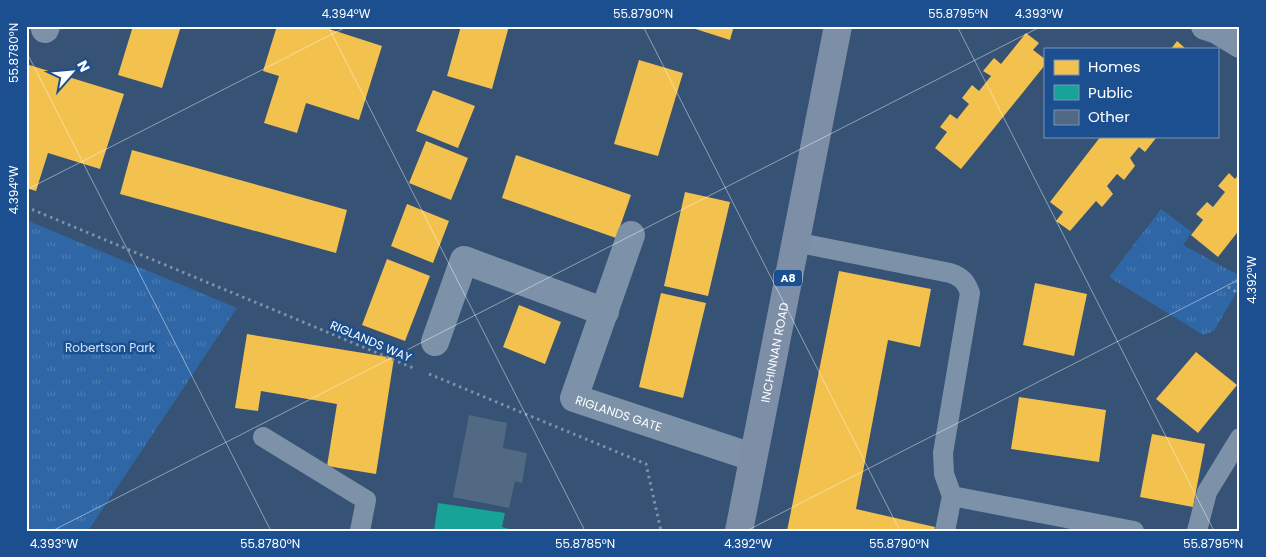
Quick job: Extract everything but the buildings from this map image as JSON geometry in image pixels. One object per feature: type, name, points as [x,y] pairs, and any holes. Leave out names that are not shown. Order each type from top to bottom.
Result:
[{"type":"main road","name":"INCHINNAN ROAD","points":[[739,531],[752,456],[838,26]]},
{"type":"street","points":[[1206,26],[1217,30],[1240,44]]},
{"type":"street","name":"RIGLANDS GATE","points":[[631,235],[574,398],[752,456]]},
{"type":"street","points":[[435,342],[464,260],[605,312]]},
{"type":"lane","points":[[795,242],[950,273],[960,276],[967,284],[970,293],[943,453],[944,474],[952,496],[945,531]]},
{"type":"lane","points":[[262,437],[366,500],[360,531]]},
{"type":"lane","points":[[1198,531],[1207,492],[1240,438]]},
{"type":"lane","points":[[952,496],[1134,531]]},
{"type":"path","name":"RIGLANDS WAY","points":[[26,207],[646,464],[661,531]]},
{"type":"path","points":[[1228,287],[1240,294]]},
{"type":"green space","points":[[1161,209],[1192,232],[1183,245],[1240,276],[1240,286],[1214,331],[1203,335],[1109,277]]},
{"type":"green space","name":"Robertson Park","points":[[26,220],[237,308],[88,531],[26,531]]}]
